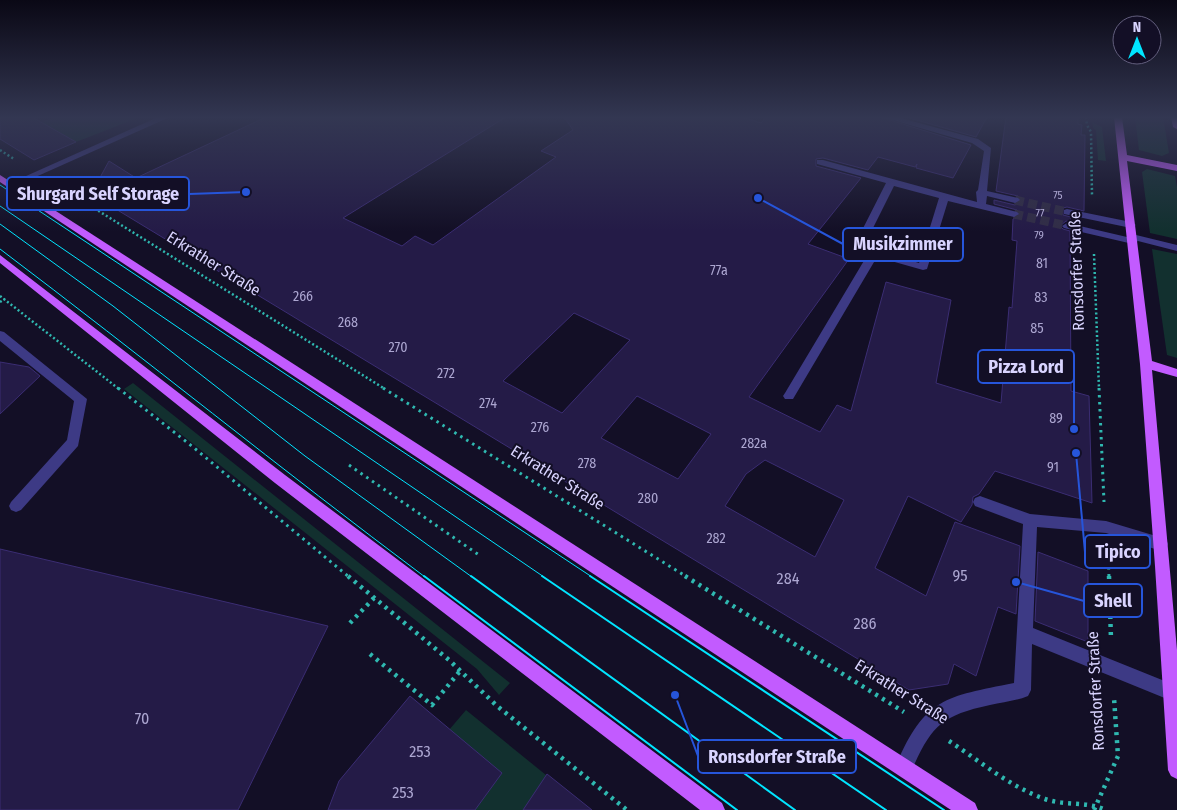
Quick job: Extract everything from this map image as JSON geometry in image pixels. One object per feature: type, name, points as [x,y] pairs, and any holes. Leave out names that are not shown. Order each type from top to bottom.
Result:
[{"type":"main road","points":[[1177,168],[1122,157],[1146,364],[1161,544],[1173,645],[1172,692],[1177,770]]},
{"type":"main road","points":[[5,181],[968,810]]},
{"type":"main road","points":[[0,258],[280,479],[715,810]]},
{"type":"main road","points":[[1146,364],[1177,373]]},
{"type":"lane","points":[[5,181],[37,173],[80,155]]},
{"type":"lane","points":[[981,206],[981,192],[987,155]]},
{"type":"lane","points":[[820,162],[944,197],[1014,214]]},
{"type":"lane","points":[[891,182],[858,248],[923,268],[944,197]]},
{"type":"lane","points":[[981,192],[1015,200]]},
{"type":"lane","points":[[1067,212],[1093,217],[1132,234],[1177,248]]},
{"type":"lane","points":[[1067,226],[1093,232],[1132,234]]},
{"type":"lane","points":[[789,396],[874,253]]},
{"type":"lane","points":[[0,335],[80,399],[73,442],[16,506]]},
{"type":"lane","points":[[980,502],[1030,520],[1106,527],[1161,544]]},
{"type":"lane","points":[[904,768],[912,748],[926,726],[944,709],[1022,690],[1030,520]]},
{"type":"lane","points":[[1025,633],[1172,692]]},
{"type":"path","name":"Erkrather Straße","points":[[8,155],[926,726],[1027,791],[1057,804],[1098,805]]},
{"type":"path","name":"Ronsdorfer Straße","points":[[1092,155],[1093,217]]},
{"type":"path","name":"Ronsdorfer Straße","points":[[1093,232],[1112,667],[1118,756],[1098,805],[1094,810]]},
{"type":"path","points":[[0,296],[2,300],[193,447],[460,670],[497,706],[627,810]]},
{"type":"path","points":[[349,465],[479,555]]},
{"type":"path","points":[[350,623],[374,598]]},
{"type":"path","points":[[370,654],[432,705],[460,670]]},
{"type":"path","points":[[1098,805],[1106,810]]},
{"type":"green space","points":[[1098,155],[1105,155],[1106,161],[1098,160]]},
{"type":"green space","points":[[1147,169],[1175,176],[1177,187],[1177,239],[1150,233],[1142,172]]},
{"type":"green space","points":[[1152,249],[1177,254],[1177,358],[1167,355]]},
{"type":"green space","points":[[133,383],[510,683],[499,695],[477,669],[124,389]]},
{"type":"green space","points":[[466,710],[589,810],[475,810],[501,773],[449,730]]},
{"type":"building","points":[[26,155],[46,155],[34,160]]},
{"type":"building","points":[[185,155],[445,155],[343,218],[402,246],[415,236],[433,245],[556,157],[550,155],[966,155],[953,178],[916,168],[917,164],[915,167],[878,157],[868,170],[823,158],[816,159],[816,166],[861,178],[808,244],[849,259],[749,397],[820,432],[837,405],[851,411],[886,282],[951,300],[936,383],[1001,403],[1009,307],[1012,308],[1017,241],[1012,240],[1013,219],[1021,214],[1017,210],[994,204],[994,200],[1015,205],[1022,200],[1018,196],[996,191],[1001,155],[1085,155],[1084,211],[1067,207],[1063,208],[1063,215],[1071,217],[1070,222],[1066,221],[1060,226],[1070,231],[1071,391],[1089,396],[1092,503],[995,471],[979,494],[973,497],[972,505],[961,522],[908,496],[875,568],[926,596],[955,522],[1020,546],[1016,614],[998,607],[976,676],[954,664],[948,684],[909,690],[91,194],[109,161],[136,178]],"holes":[[[574,313],[630,340],[562,413],[503,381]],[[637,396],[711,434],[678,479],[601,438]],[[765,460],[844,500],[815,557],[725,506],[746,474]]]},
{"type":"building","points":[[0,362],[29,367],[40,376],[0,414]]},
{"type":"building","points":[[0,549],[328,626],[238,810],[0,810]]},
{"type":"building","points":[[1038,552],[1088,571],[1088,642],[1035,621]]},
{"type":"building","points":[[410,696],[502,773],[475,810],[328,810],[339,781]]},
{"type":"building","points":[[547,774],[592,810],[523,810]]},
{"type":"tunnel","points":[[1015,200],[1067,212]]},
{"type":"tunnel","points":[[1014,214],[1067,226]]},
{"type":"tram line","points":[[0,185],[592,577]]},
{"type":"tram line","points":[[0,206],[544,577]]},
{"type":"tram line","points":[[0,224],[113,306],[305,456],[472,577]]},
{"type":"tram line","points":[[0,249],[425,577]]},
{"type":"tram line","points":[[424,576],[737,810]]},
{"type":"tram line","points":[[471,576],[795,810]]},
{"type":"tram line","points":[[542,576],[886,810]]},
{"type":"tram line","points":[[590,576],[944,810]]},
{"type":"place","name":"Shurgard Self Storage","points":[[246,192]]},
{"type":"place","name":"Musikzimmer","points":[[758,198]]},
{"type":"place","name":"Pizza Lord","points":[[1074,429]]},
{"type":"place","name":"Tipico","points":[[1076,453]]},
{"type":"place","name":"Shell","points":[[1016,582]]},
{"type":"place","name":"Ronsdorfer Straße","points":[[675,695]]}]
